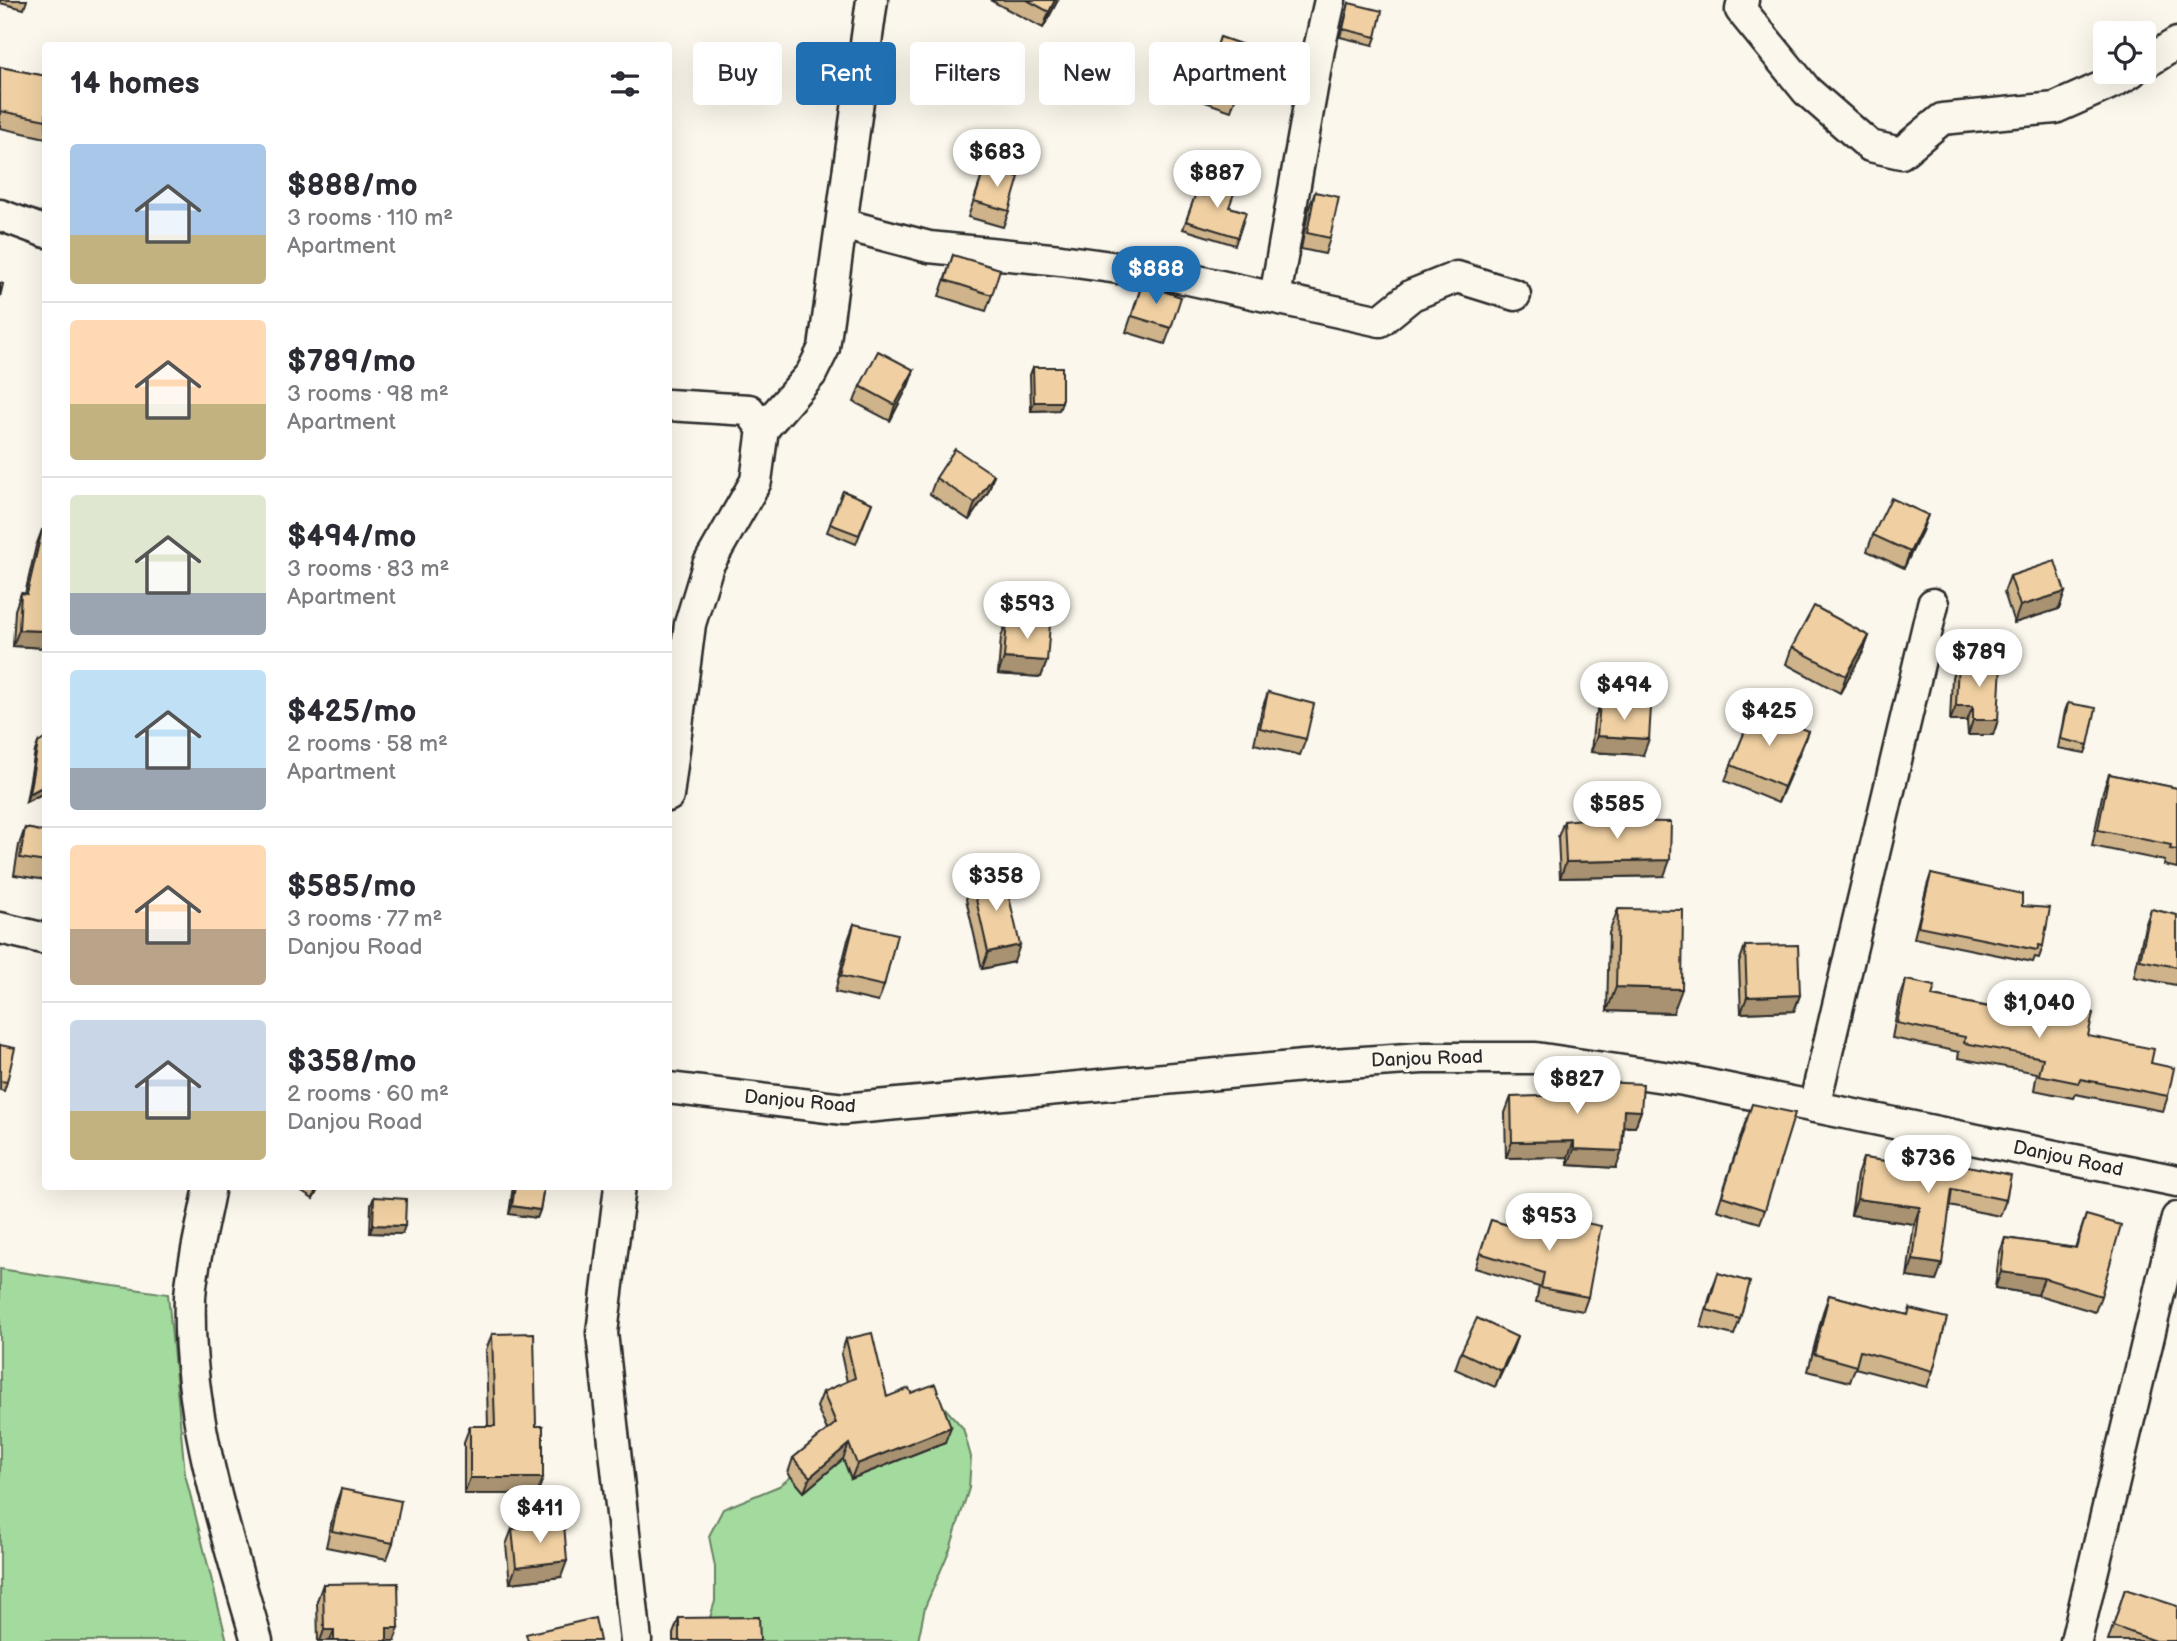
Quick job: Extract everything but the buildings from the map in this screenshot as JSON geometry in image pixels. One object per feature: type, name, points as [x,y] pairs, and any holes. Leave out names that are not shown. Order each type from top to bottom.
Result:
[{"type":"street","points":[[672,765],[690,624],[708,565],[756,481],[764,429],[811,374],[824,348],[872,0]]},
{"type":"street","points":[[1275,297],[1316,62],[1330,0]]},
{"type":"street","points":[[1743,0],[1741,10],[1807,91],[1870,146],[1901,153],[1942,119],[2055,108],[2109,84]]},
{"type":"street","points":[[2156,56],[2177,43]]},
{"type":"street","points":[[0,215],[42,231]]},
{"type":"street","points":[[842,224],[929,247],[1061,260],[1175,276],[1380,321],[1412,295],[1457,277],[1516,295]]},
{"type":"street","points":[[672,405],[749,410],[764,429]]},
{"type":"street","points":[[1814,1107],[1933,604]]},
{"type":"street","points":[[0,928],[42,938]]},
{"type":"street","name":"Danjou Road","points":[[672,1088],[844,1109],[1303,1066],[1449,1057],[1536,1058],[1684,1080],[2177,1181]]},
{"type":"street","points":[[209,1190],[190,1295],[192,1366],[210,1478],[257,1641]]},
{"type":"street","points":[[620,1190],[602,1333],[636,1641]]},
{"type":"street","points":[[2076,1641],[2177,1218]]},
{"type":"green space","points":[[0,1269],[168,1294],[185,1474],[227,1641],[0,1641]]},
{"type":"green space","points":[[943,1406],[963,1428],[971,1457],[969,1488],[950,1549],[925,1607],[918,1641],[703,1641],[715,1601],[715,1567],[709,1536],[723,1509],[779,1486],[803,1468],[916,1412]]}]
